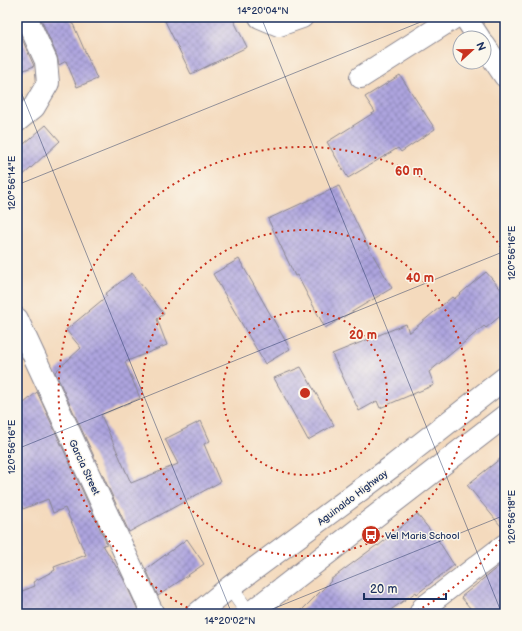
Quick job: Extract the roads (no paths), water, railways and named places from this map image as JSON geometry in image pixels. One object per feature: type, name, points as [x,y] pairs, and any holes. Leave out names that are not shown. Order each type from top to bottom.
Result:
[{"type":"main road","points":[[17,121],[34,107],[48,83],[46,61],[26,17]]},
{"type":"main road","points":[[260,17],[279,25],[302,17]]},
{"type":"main road","points":[[361,77],[455,17]]},
{"type":"main road","points":[[465,17],[474,30]]},
{"type":"main road","points":[[492,57],[505,76]]},
{"type":"main road","name":"Garcia Street","points":[[17,319],[153,614]]},
{"type":"main road","name":"Aguinaldo Highway","points":[[197,614],[230,587],[394,465],[505,378]]},
{"type":"main road","points":[[249,614],[505,416]]},
{"type":"main road","points":[[420,614],[423,608],[505,545]]},
{"type":"lane","points":[[230,587],[249,614]]},
{"type":"place","name":"Vel Maris School","points":[[371,535]]}]
